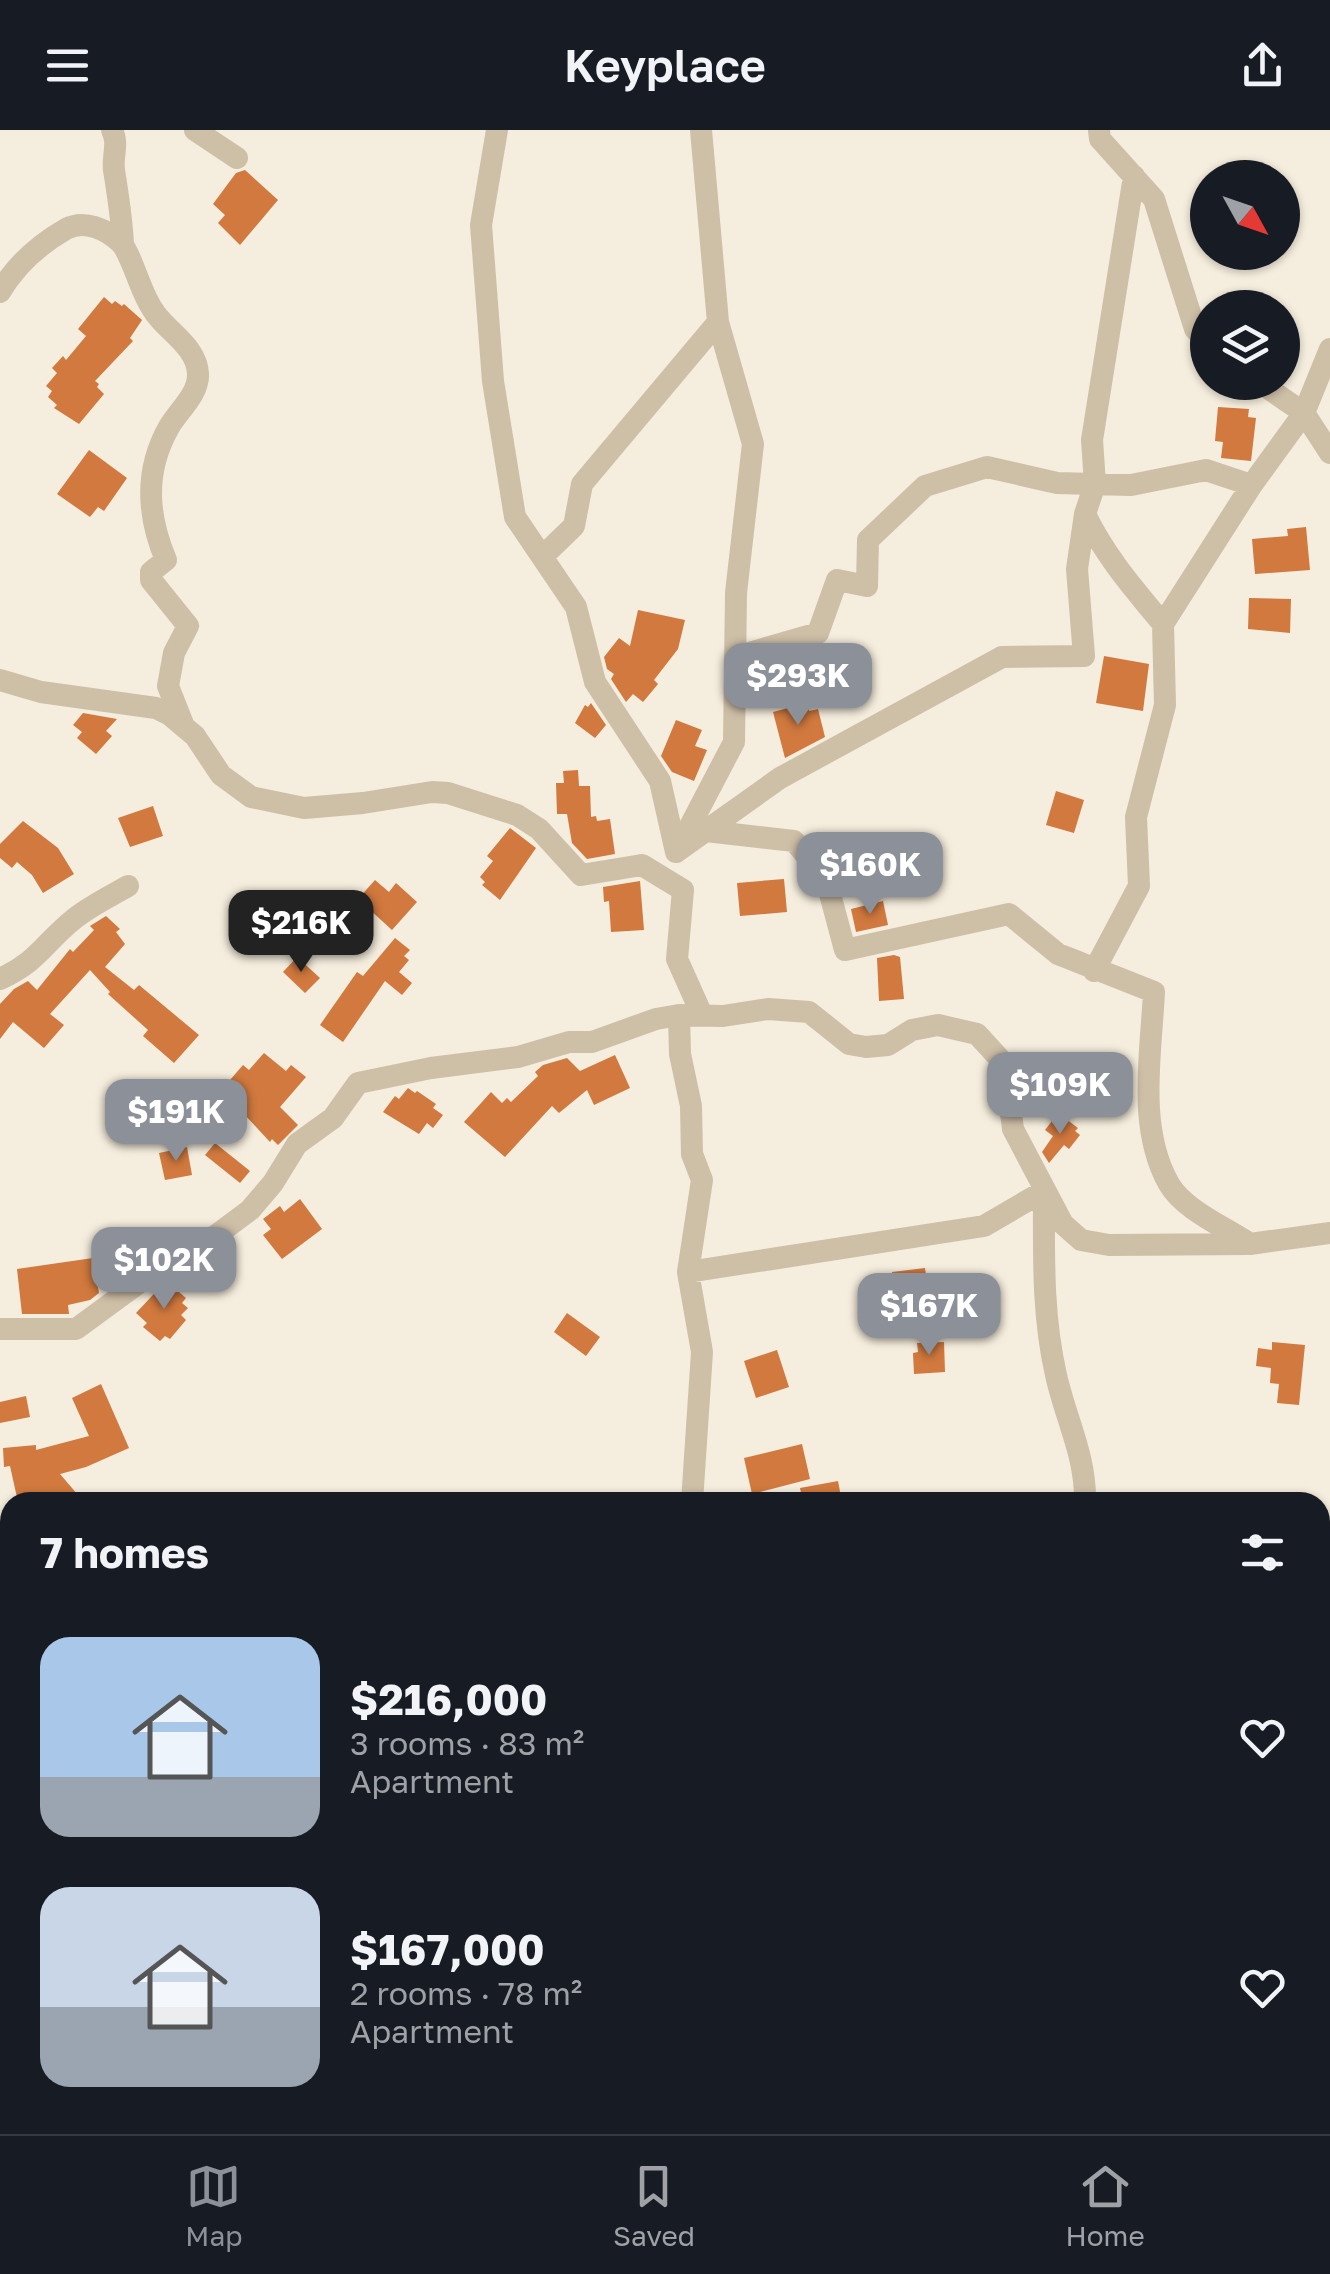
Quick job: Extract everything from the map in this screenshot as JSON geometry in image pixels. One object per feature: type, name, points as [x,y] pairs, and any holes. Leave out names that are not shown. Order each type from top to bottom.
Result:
[{"type":"street","points":[[112,130],[117,139],[113,166],[121,202],[123,245],[142,294],[159,319],[183,340],[198,374],[152,470],[150,495],[157,541],[166,560],[152,572],[151,580],[188,626],[174,653],[168,686],[184,726]]},
{"type":"street","points":[[195,130],[237,158]]},
{"type":"street","points":[[496,130],[480,224],[494,381],[515,517],[576,607],[594,682],[660,781],[676,852]]},
{"type":"street","points":[[676,852],[734,742],[736,593],[753,444],[718,322],[701,130]]},
{"type":"street","points":[[1099,130],[1100,139],[1154,199],[1190,313]]},
{"type":"street","points":[[676,852],[780,778],[1002,657],[1084,656],[1077,569],[1094,484],[1092,440],[1134,176]]},
{"type":"street","points":[[0,292],[10,274],[44,242],[72,225],[94,225],[123,245]]},
{"type":"street","points":[[542,557],[574,526],[582,484],[718,322]]},
{"type":"street","points":[[1094,970],[1139,886],[1136,818],[1165,706],[1164,624],[1252,485],[1304,413],[1330,350]]},
{"type":"street","points":[[1285,400],[1304,413],[1330,453]]},
{"type":"street","points":[[736,657],[818,633],[837,580],[867,586],[868,540],[924,486],[988,467],[1057,483],[1132,485],[1206,470],[1252,485]]},
{"type":"street","points":[[1085,514],[1107,554],[1164,624]]},
{"type":"street","points":[[0,680],[42,692],[156,708],[184,726],[221,775],[251,798],[316,807],[448,793],[518,816],[539,829],[581,875],[642,865],[683,890],[677,959],[690,1015],[680,1054],[692,1106],[692,1154],[702,1180],[688,1272],[702,1352],[693,1492]]},
{"type":"street","points":[[706,831],[794,841],[826,879],[845,950],[1009,914],[1058,954],[1154,992],[1148,1120],[1170,1185],[1192,1206],[1250,1244]]},
{"type":"street","points":[[0,978],[29,963],[94,904],[128,886]]},
{"type":"street","points":[[0,1330],[76,1329],[170,1260],[214,1236],[250,1210],[273,1183],[297,1144],[332,1118],[358,1083],[431,1068],[518,1057],[569,1042],[592,1042],[656,1019],[690,1015],[723,1016],[768,1010],[809,1012],[849,1044],[866,1047],[888,1045],[912,1030],[938,1026],[977,1034],[999,1058],[1014,1129],[1044,1191],[1063,1224],[1081,1240],[1108,1245],[1250,1244],[1330,1233]]},
{"type":"street","points":[[688,1272],[984,1226],[1044,1191]]},
{"type":"street","points":[[1044,1191],[1043,1298],[1056,1376],[1086,1473],[1085,1492]]},
{"type":"building","points":[[245,170],[278,200],[240,245],[218,223],[225,215],[213,204],[236,173]]},
{"type":"building","points":[[104,297],[112,304],[124,304],[142,320],[130,338],[133,341],[95,381],[104,394],[79,424],[54,408],[57,405],[48,397],[52,391],[46,386],[57,373],[52,368],[63,356],[66,360],[86,336],[78,329]]},
{"type":"building","points":[[1218,407],[1249,409],[1248,417],[1256,418],[1251,461],[1221,458],[1223,442],[1215,441]]},
{"type":"building","points":[[89,450],[127,478],[104,511],[98,507],[90,517],[57,494]]},
{"type":"building","points":[[1306,527],[1310,570],[1255,574],[1252,539],[1288,536],[1287,529]]},
{"type":"building","points":[[1249,598],[1291,599],[1290,633],[1248,629]]},
{"type":"building","points":[[638,610],[685,620],[678,649],[654,680],[658,684],[643,702],[633,694],[626,702],[611,679],[614,674],[607,669],[604,657],[619,638],[630,646]]},
{"type":"building","points":[[1104,656],[1149,664],[1143,711],[1096,703]]},
{"type":"building","points":[[591,703],[606,725],[595,738],[575,723],[585,705]]},
{"type":"building","points":[[807,703],[809,711],[818,709],[825,737],[785,758],[773,712]]},
{"type":"building","points":[[83,713],[117,719],[106,731],[112,736],[96,754],[77,738],[82,732],[73,725]]},
{"type":"building","points":[[676,720],[702,730],[695,746],[707,750],[694,781],[672,772],[661,756]]},
{"type":"building","points":[[578,770],[579,786],[590,786],[591,817],[596,816],[597,821],[610,819],[615,854],[587,859],[572,843],[567,814],[557,814],[556,783],[564,783],[563,771]]},
{"type":"building","points":[[1056,791],[1084,800],[1074,833],[1046,825]]},
{"type":"building","points":[[153,806],[163,836],[130,847],[118,818]]},
{"type":"building","points":[[23,821],[58,848],[74,874],[43,893],[32,875],[17,862],[12,868],[0,858],[0,844]]},
{"type":"building","points":[[510,828],[536,848],[500,900],[482,885],[485,882],[480,877],[493,861],[487,856]]},
{"type":"building","points":[[784,879],[787,912],[740,916],[737,883]]},
{"type":"building","points":[[375,880],[389,892],[396,883],[417,902],[392,930],[358,899]]},
{"type":"building","points":[[640,881],[644,930],[611,932],[609,901],[604,902],[603,887]]},
{"type":"building","points":[[883,901],[888,925],[856,932],[851,909]]},
{"type":"building","points":[[106,916],[120,929],[116,932],[125,944],[105,967],[134,990],[139,985],[199,1035],[174,1063],[143,1036],[148,1030],[108,994],[90,970],[50,1014],[64,1025],[44,1048],[13,1022],[0,1039],[0,1004],[28,981],[37,990],[70,949],[73,952],[94,930],[90,926]]},
{"type":"building","points":[[395,938],[410,950],[404,956],[409,960],[399,972],[412,983],[402,995],[385,981],[343,1042],[320,1025],[357,972],[363,976]]},
{"type":"building","points":[[297,957],[320,978],[305,993],[283,972]]},
{"type":"building","points":[[900,957],[904,999],[879,1001],[877,958]]},
{"type":"building","points":[[264,1053],[286,1071],[291,1065],[306,1077],[280,1107],[298,1125],[278,1145],[272,1139],[270,1142],[244,1114],[235,1124],[210,1103],[243,1065],[249,1070]]},
{"type":"building","points":[[615,1055],[630,1088],[594,1105],[587,1090],[559,1113],[552,1106],[505,1157],[464,1122],[491,1092],[502,1103],[507,1098],[511,1102],[538,1076],[535,1072],[543,1065],[567,1058],[580,1071]]},
{"type":"building","points":[[408,1088],[436,1104],[433,1108],[443,1115],[433,1128],[427,1123],[419,1134],[383,1112],[395,1096],[399,1099]]},
{"type":"building","points":[[1055,1117],[1063,1123],[1066,1119],[1078,1128],[1075,1131],[1080,1135],[1069,1149],[1064,1145],[1049,1163],[1042,1152],[1053,1136],[1045,1130]]},
{"type":"building","points":[[215,1143],[250,1171],[240,1183],[205,1155]]},
{"type":"building","points":[[187,1147],[192,1175],[165,1180],[159,1153]]},
{"type":"building","points":[[300,1199],[322,1229],[282,1259],[263,1235],[271,1229],[263,1219],[280,1206],[284,1212]]},
{"type":"building","points":[[93,1258],[99,1293],[90,1300],[68,1305],[69,1314],[22,1314],[17,1269]]},
{"type":"building","points":[[925,1268],[929,1296],[896,1301],[892,1272]]},
{"type":"building","points":[[166,1281],[186,1298],[182,1303],[188,1308],[181,1315],[186,1320],[170,1339],[165,1336],[160,1341],[143,1327],[147,1323],[136,1313]]},
{"type":"building","points":[[567,1313],[600,1337],[586,1356],[554,1332]]},
{"type":"building","points":[[944,1342],[945,1372],[914,1374],[913,1353],[918,1352],[917,1343]]},
{"type":"building","points":[[1272,1342],[1305,1345],[1299,1405],[1277,1403],[1279,1384],[1270,1383],[1271,1368],[1256,1366],[1258,1348],[1272,1350]]},
{"type":"building","points":[[777,1350],[789,1387],[756,1398],[744,1361]]},
{"type":"building","points":[[101,1384],[129,1448],[60,1474],[75,1492],[16,1492],[10,1466],[4,1467],[3,1448],[36,1445],[36,1450],[89,1436],[72,1398]]},
{"type":"building","points":[[26,1396],[30,1417],[0,1423],[0,1402]]},
{"type":"building","points":[[802,1444],[810,1479],[752,1492],[744,1458]]},
{"type":"building","points":[[838,1481],[840,1492],[801,1492],[800,1488]]}]
